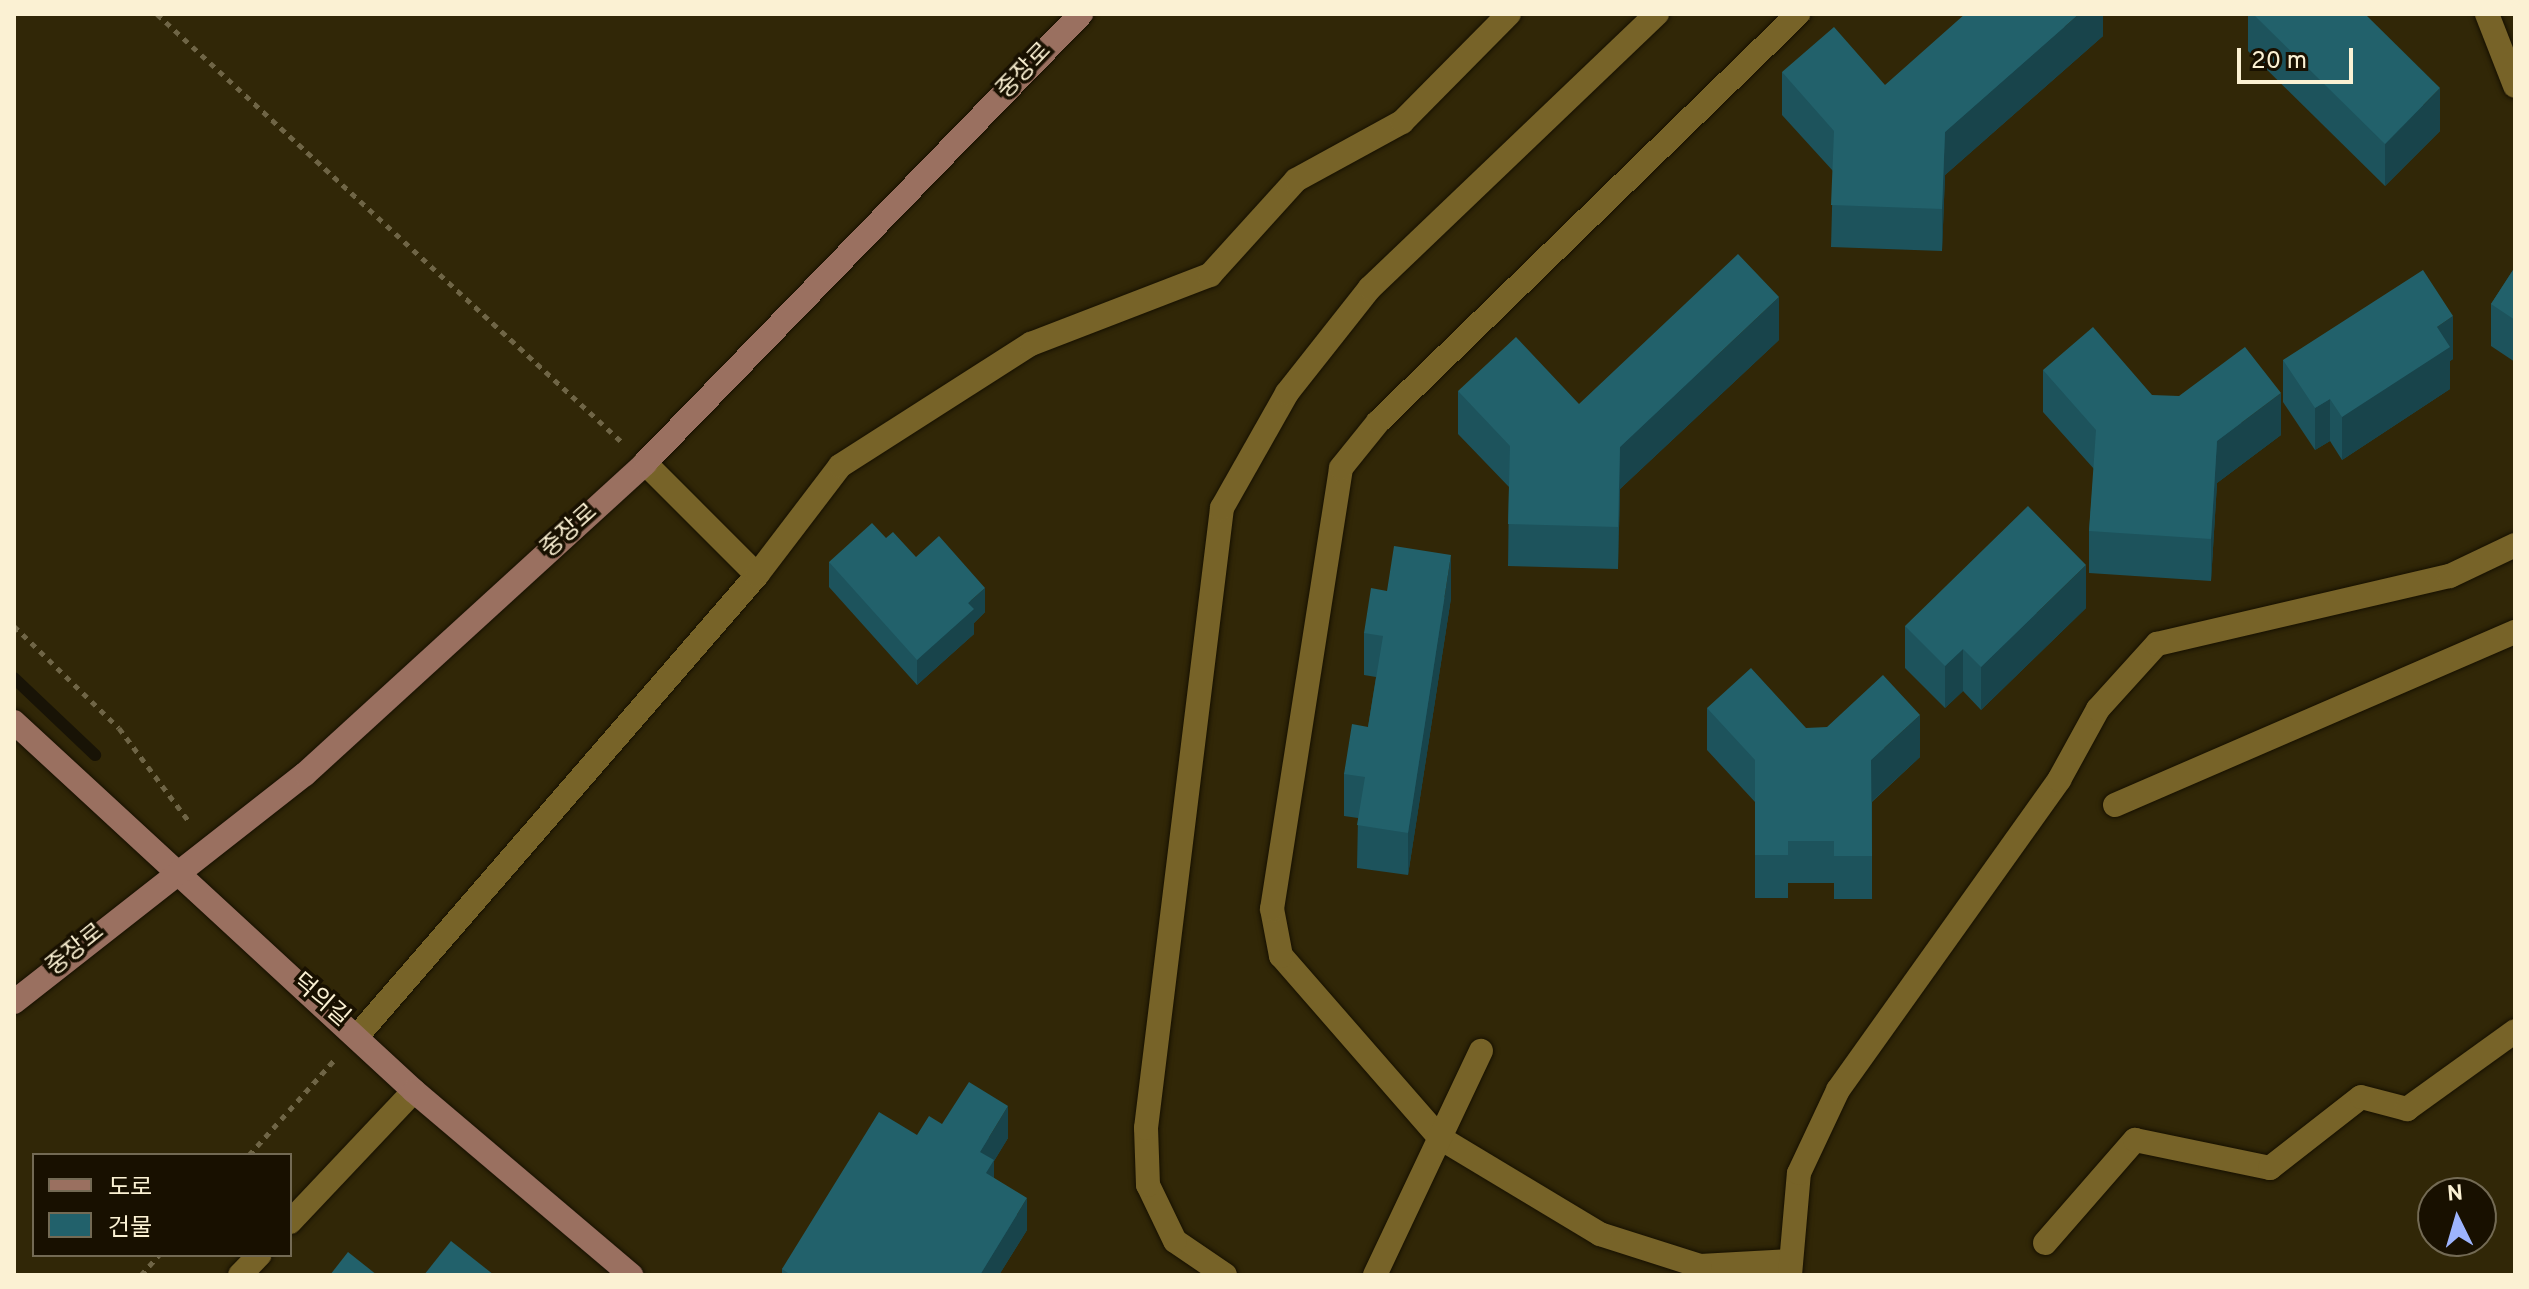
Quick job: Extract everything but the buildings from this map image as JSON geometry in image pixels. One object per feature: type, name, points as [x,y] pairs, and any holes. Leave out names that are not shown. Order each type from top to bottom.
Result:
[{"type":"street","name":"중장로","points":[[14,1002],[172,873],[305,774],[645,463],[1081,14]]},
{"type":"street","points":[[359,1034],[757,575],[840,466],[1031,344],[1210,275],[1296,180],[1402,122],[1509,14]]},
{"type":"street","points":[[1225,1275],[1175,1241],[1148,1185],[1146,1128],[1222,508],[1287,393],[1370,288],[1657,14]]},
{"type":"street","points":[[1798,14],[1378,422],[1341,468],[1272,909],[1281,956],[1440,1138],[1600,1234],[1700,1266],[1791,1268],[1799,1173],[1838,1090],[2059,780],[2098,709],[2157,644],[2450,576],[2515,545]]},
{"type":"street","points":[[2487,14],[2515,86]]},
{"type":"street","points":[[645,463],[757,575]]},
{"type":"street","points":[[2115,805],[2515,632]]},
{"type":"street","name":"덕의길","points":[[14,722],[172,873],[359,1034],[414,1091],[631,1275]]},
{"type":"street","points":[[2045,1243],[2135,1140],[2270,1168],[2361,1097],[2407,1109],[2515,1031]]},
{"type":"street","points":[[1375,1275],[1481,1051]]},
{"type":"street","points":[[292,1220],[414,1091]]},
{"type":"street","points":[[240,1275],[257,1257]]},
{"type":"path","points":[[157,14],[645,463]]},
{"type":"path","points":[[14,626],[119,728],[208,846]]},
{"type":"path","points":[[251,1153],[359,1034]]},
{"type":"path","points":[[141,1275],[157,1257]]},
{"type":"waterway","points":[[14,678],[95,755]]}]
